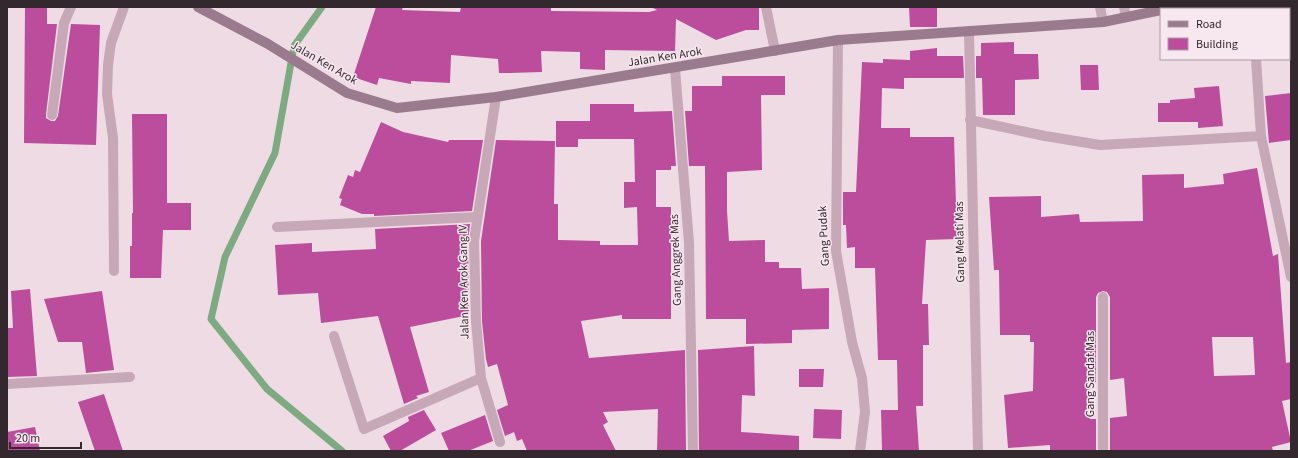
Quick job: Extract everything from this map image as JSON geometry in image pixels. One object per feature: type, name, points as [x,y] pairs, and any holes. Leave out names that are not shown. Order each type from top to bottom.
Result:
[{"type":"street","points":[[52,116],[64,23],[71,7]]},
{"type":"street","points":[[114,271],[113,138],[107,94],[108,65],[111,43],[124,7]]},
{"type":"street","name":"Jalan Ken Arok","points":[[198,7],[268,44],[347,93],[397,108],[496,97],[675,69],[838,40],[1103,22],[1160,10]]},
{"type":"street","points":[[766,7],[775,51]]},
{"type":"street","points":[[1100,7],[1103,22]]},
{"type":"street","points":[[1124,7],[1126,17]]},
{"type":"street","name":"Gang Melati Mas","points":[[969,31],[978,451]]},
{"type":"street","name":"Gang Pudak","points":[[838,40],[836,251],[852,342],[862,378],[865,412],[860,451]]},
{"type":"street","points":[[1256,60],[1261,136],[1291,277]]},
{"type":"street","name":"Gang Anggrek Mas","points":[[675,69],[689,243],[693,451]]},
{"type":"street","name":"Jalan Ken Arok Gang IV","points":[[496,97],[476,217],[474,241],[476,321],[481,378],[500,442]]},
{"type":"street","points":[[970,120],[1045,136],[1100,145],[1261,136]]},
{"type":"street","points":[[277,227],[476,217]]},
{"type":"street","name":"Gang Sandat Mas","points":[[1103,297],[1103,451]]},
{"type":"street","points":[[334,336],[364,429],[481,378]]},
{"type":"street","points":[[7,384],[130,377]]},
{"type":"building","points":[[25,7],[47,7],[47,24],[57,24],[46,114],[46,118],[51,121],[55,121],[58,116],[71,24],[100,25],[96,145],[24,143]]},
{"type":"building","points":[[376,7],[403,7],[402,10],[460,12],[461,7],[551,7],[551,11],[649,12],[657,10],[651,7],[759,7],[759,30],[746,30],[716,40],[676,19],[675,51],[605,50],[605,70],[580,69],[580,52],[541,51],[542,72],[510,73],[499,73],[498,59],[451,55],[450,83],[411,81],[411,84],[379,78],[377,85],[353,77]]},
{"type":"building","points":[[909,7],[937,7],[937,27],[910,27]]},
{"type":"building","points":[[1014,42],[1014,54],[1038,54],[1039,79],[1015,80],[1015,115],[983,115],[982,78],[976,78],[976,56],[981,56],[981,43]]},
{"type":"building","points":[[937,48],[937,56],[963,56],[964,78],[904,78],[904,89],[882,88],[881,128],[910,128],[910,137],[954,137],[957,239],[926,240],[922,304],[928,304],[929,345],[923,345],[923,406],[916,406],[919,451],[882,451],[881,410],[898,410],[897,360],[878,360],[875,268],[855,268],[855,247],[847,248],[846,225],[843,225],[843,192],[856,192],[862,62],[883,63],[883,59],[910,60],[910,51]]},
{"type":"building","points":[[1080,65],[1098,65],[1099,90],[1081,90]]},
{"type":"building","points":[[722,76],[785,76],[785,95],[761,95],[762,170],[727,172],[727,211],[729,241],[765,240],[765,262],[779,262],[779,268],[801,268],[802,289],[829,288],[829,329],[792,330],[792,343],[746,344],[746,319],[706,319],[705,166],[689,166],[685,111],[692,111],[692,86],[722,86]]},
{"type":"building","points":[[1219,86],[1223,126],[1198,128],[1198,122],[1158,122],[1158,103],[1170,103],[1170,100],[1195,98],[1194,88]]},
{"type":"building","points":[[1291,93],[1291,140],[1269,143],[1265,96]]},
{"type":"building","points":[[590,104],[634,104],[634,112],[672,111],[676,166],[671,166],[671,170],[656,170],[656,207],[671,207],[671,319],[622,319],[622,315],[581,321],[589,358],[685,350],[686,451],[657,451],[658,409],[603,412],[608,422],[603,425],[616,451],[527,451],[522,439],[517,441],[514,432],[505,436],[497,410],[508,405],[497,364],[488,367],[486,359],[482,321],[481,241],[496,140],[555,141],[554,204],[558,204],[558,240],[600,241],[600,245],[638,245],[637,207],[624,208],[624,182],[635,182],[634,139],[578,139],[578,147],[556,147],[556,121],[590,121]]},
{"type":"building","points":[[132,114],[167,114],[167,203],[191,203],[191,230],[163,230],[161,278],[130,278],[130,246],[132,246],[133,213]]},
{"type":"building","points":[[381,122],[403,132],[448,142],[449,140],[483,140],[472,211],[374,216],[374,214],[362,214],[340,205],[342,199],[339,198],[348,175],[353,177],[355,170],[360,172]]},
{"type":"building","points":[[1257,168],[1273,256],[1278,254],[1286,363],[1291,362],[1291,399],[1282,401],[1291,442],[1272,447],[1273,451],[1110,451],[1110,418],[1127,416],[1124,378],[1110,380],[1110,297],[1107,292],[1103,291],[1098,293],[1096,297],[1096,382],[1089,383],[1090,419],[1096,419],[1096,451],[1050,451],[1050,445],[1008,448],[1004,395],[1033,391],[1034,342],[1030,342],[1030,335],[1000,335],[999,270],[994,270],[989,197],[1041,196],[1041,217],[1079,214],[1080,222],[1143,221],[1142,175],[1184,174],[1184,188],[1224,184],[1223,174]],"holes":[[[1212,337],[1253,337],[1255,375],[1214,376]]]},
{"type":"building","points":[[470,224],[468,241],[469,315],[410,327],[429,392],[416,396],[418,398],[404,404],[378,316],[321,323],[318,293],[278,295],[275,245],[312,243],[312,252],[376,249],[375,229]]},
{"type":"building","points":[[30,289],[37,376],[7,377],[7,328],[13,328],[11,291]]},
{"type":"building","points":[[102,291],[114,370],[86,373],[82,342],[58,342],[44,299]]},
{"type":"building","points":[[754,346],[755,396],[742,395],[741,432],[799,436],[799,451],[699,451],[698,350]]},
{"type":"building","points":[[799,369],[824,369],[823,387],[799,387]]},
{"type":"building","points":[[104,394],[123,451],[95,451],[78,402]]},
{"type":"building","points":[[814,409],[842,410],[841,439],[813,438]]},
{"type":"building","points":[[424,410],[436,430],[400,451],[391,451],[383,436],[409,421],[408,417]]},
{"type":"building","points":[[485,415],[493,441],[468,451],[449,451],[441,433]]},
{"type":"building","points":[[35,427],[40,451],[7,451],[7,432]]},
{"type":"waterway","points":[[322,7],[294,46],[275,153],[225,257],[211,319],[267,389],[342,451]]}]
